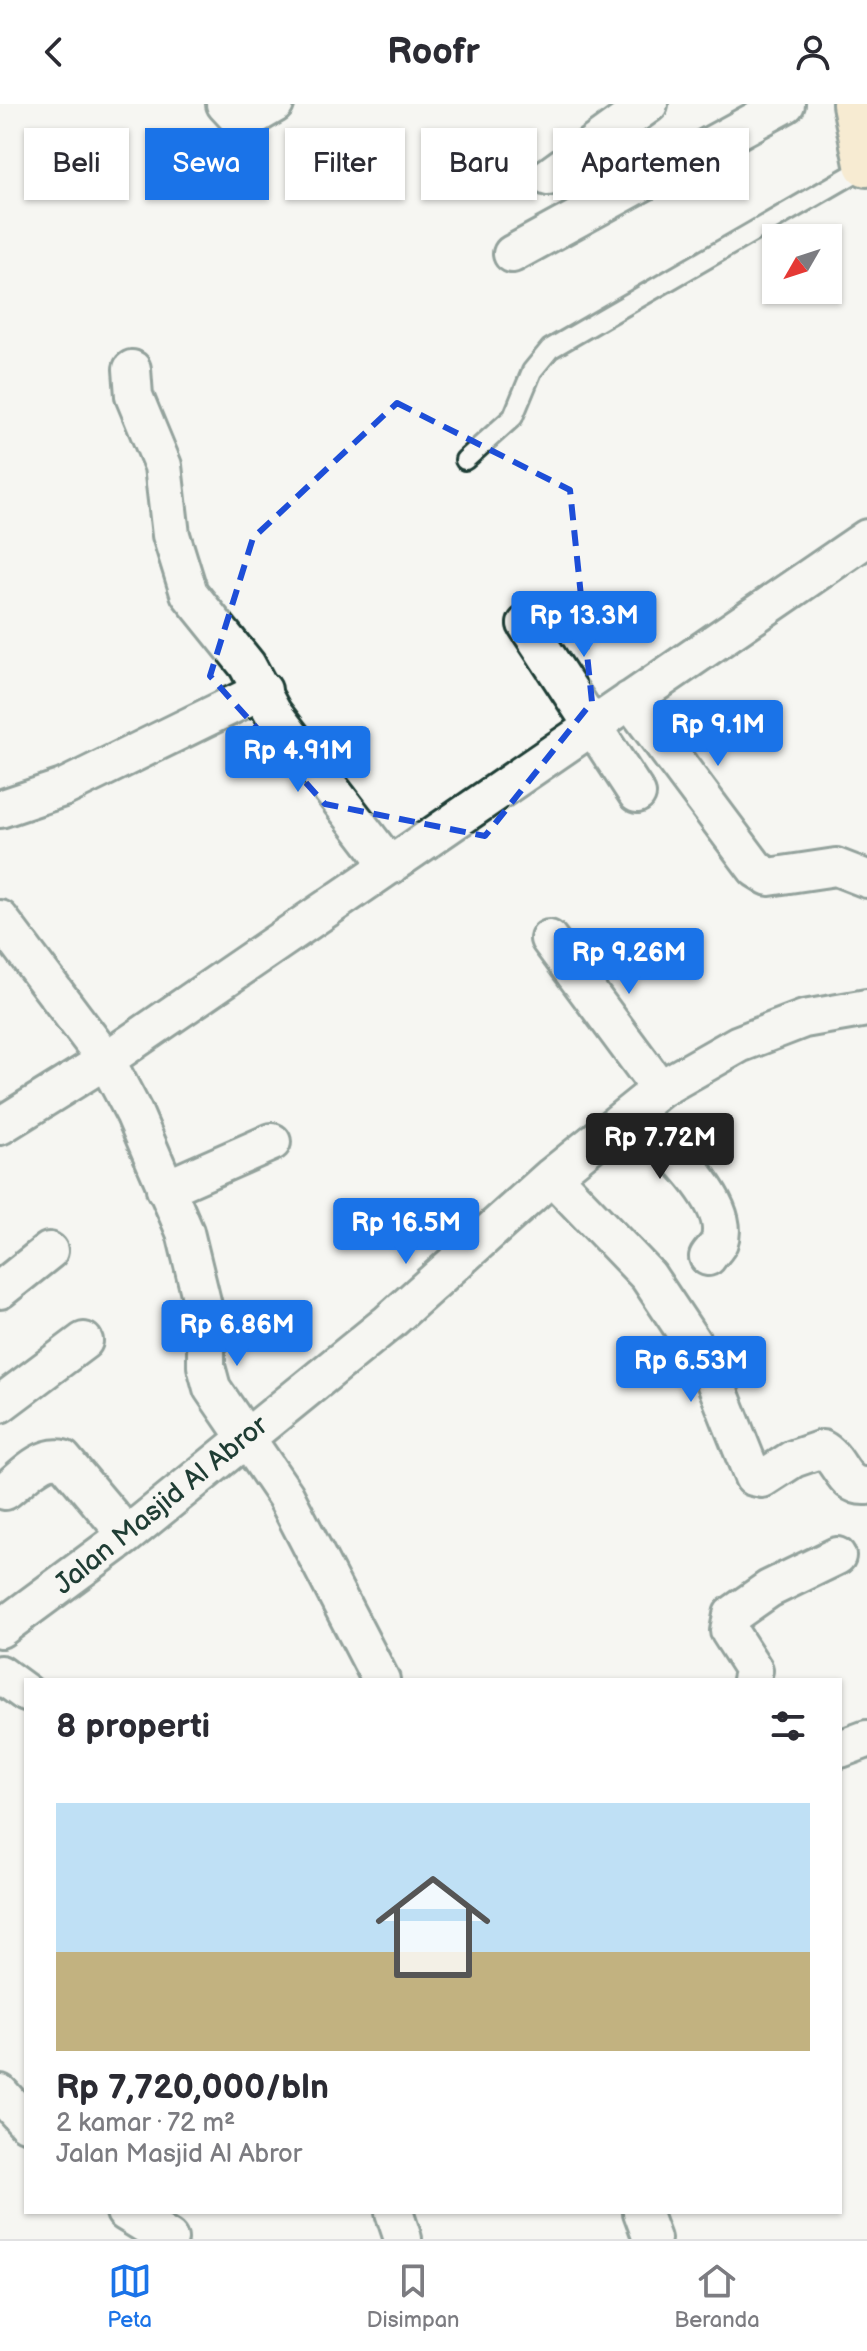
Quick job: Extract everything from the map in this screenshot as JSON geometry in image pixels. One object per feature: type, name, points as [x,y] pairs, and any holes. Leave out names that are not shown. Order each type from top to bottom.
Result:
[{"type":"main road","points":[[855,104],[867,165]]},
{"type":"street","points":[[232,111],[249,119],[275,104]]},
{"type":"street","points":[[548,177],[649,104]]},
{"type":"street","points":[[512,254],[786,104]]},
{"type":"street","points":[[132,369],[134,396],[163,466],[171,535],[189,593],[263,690],[273,713],[390,866]]},
{"type":"street","points":[[0,1126],[106,1060],[867,538]]},
{"type":"street","points":[[526,624],[637,794]]},
{"type":"street","points":[[0,809],[76,782],[263,690]]},
{"type":"street","points":[[630,700],[756,869],[769,877],[836,867],[867,879]]},
{"type":"street","points":[[0,919],[106,1060],[134,1113],[185,1232],[206,1318],[206,1366],[212,1388],[285,1495],[380,1678]]},
{"type":"street","points":[[549,939],[712,1201],[721,1227],[719,1242],[708,1257]]},
{"type":"street","name":"Jalan Masjid Al Abror","points":[[5,1617],[127,1535],[389,1322],[552,1176],[647,1100],[739,1044],[791,1024],[865,1013]]},
{"type":"street","points":[[165,1189],[272,1142]]},
{"type":"street","points":[[552,1176],[648,1276],[695,1346],[710,1369],[747,1469],[753,1477],[762,1479],[793,1459],[822,1449],[833,1455],[848,1481],[858,1487],[867,1486]]},
{"type":"street","points":[[0,1290],[49,1251]]},
{"type":"street","points":[[0,1404],[84,1341]]},
{"type":"street","points":[[5,1491],[44,1460],[52,1457],[63,1459],[127,1535]]},
{"type":"street","points":[[752,1678],[754,1670],[729,1631],[732,1615],[769,1589],[837,1556]]},
{"type":"street","points":[[0,1674],[24,1692]]},
{"type":"street","points":[[842,1748],[867,1739]]},
{"type":"street","points":[[128,2214],[169,2239]]},
{"type":"street","points":[[395,2214],[403,2239]]},
{"type":"street","points":[[643,2214],[652,2239]]},
{"type":"lane","points":[[465,460],[513,417],[532,371],[550,349],[867,165]]},
{"type":"highlighted area","points":[[397,403],[570,490],[592,702],[485,836],[325,804],[210,676],[253,538]]}]
